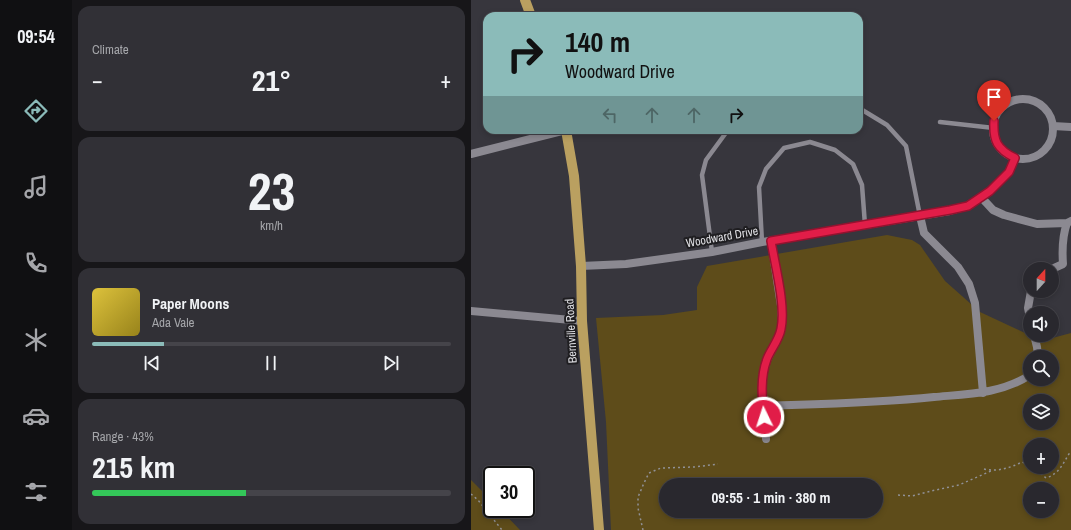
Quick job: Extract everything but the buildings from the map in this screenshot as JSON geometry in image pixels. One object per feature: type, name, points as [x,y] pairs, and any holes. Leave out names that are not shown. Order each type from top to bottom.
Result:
[{"type":"main road","points":[[525,0],[530,12]]},
{"type":"main road","name":"Bernville Road","points":[[567,134],[574,176],[581,266],[582,321],[599,530]]},
{"type":"street","points":[[1020,99],[1032,100],[1042,106],[1050,115],[1053,126],[1052,138],[1047,148],[1038,156],[1027,159],[1015,158],[1005,153],[997,144],[993,133],[994,121],[1000,111],[1009,103],[1020,99]]},
{"type":"street","points":[[1053,126],[1071,127]]},
{"type":"street","points":[[471,154],[550,134]]},
{"type":"street","name":"Woodward Drive","points":[[581,266],[626,264],[712,252],[762,242],[920,216],[968,206],[990,191],[1009,172],[1015,158]]},
{"type":"street","points":[[981,197],[993,210],[1004,215],[1037,224],[1069,222]]},
{"type":"street","points":[[920,216],[924,233],[958,267],[969,284],[975,303],[983,393]]},
{"type":"street","points":[[1059,266],[1063,264],[1062,249],[1064,232],[1069,222]]},
{"type":"street","points":[[766,440],[762,378],[767,360],[781,331],[782,321],[771,241]]},
{"type":"street","points":[[471,311],[582,321]]},
{"type":"street","points":[[763,406],[887,402],[983,393],[1003,388],[1023,379]]},
{"type":"lane","points":[[863,111],[887,126],[906,146],[920,216]]},
{"type":"lane","points":[[940,122],[994,128]]},
{"type":"lane","points":[[712,252],[702,176],[706,160],[725,134]]},
{"type":"lane","points":[[762,242],[759,187],[766,169],[784,148],[810,142],[835,150],[853,164],[862,185],[865,225]]},
{"type":"path","points":[[1059,470],[1063,467],[1071,451]]},
{"type":"path","points":[[898,495],[912,496],[959,486],[991,471],[1009,468],[1023,462]]},
{"type":"path","points":[[643,530],[638,508],[638,497],[649,473],[661,468],[694,467],[718,464]]},
{"type":"path","points":[[984,469],[991,471]]},
{"type":"path","points":[[1041,474],[1046,478],[1053,474]]},
{"type":"path","points":[[471,494],[502,530]]},
{"type":"shaded area","points":[[887,235],[912,240],[920,245],[945,281],[980,312],[1023,332],[1023,342],[1059,342],[1059,336],[1071,333],[1071,530],[611,530],[606,422],[596,318],[663,315],[697,310],[697,287],[707,266]]},
{"type":"shaded area","points":[[471,480],[483,492],[483,518],[509,518],[520,530],[471,530]]},
{"type":"route","points":[[764,417],[762,378],[767,360],[781,331],[782,321],[771,241],[968,206],[990,191],[1009,172],[1015,158],[1005,153],[997,144],[993,133],[994,121]]}]
